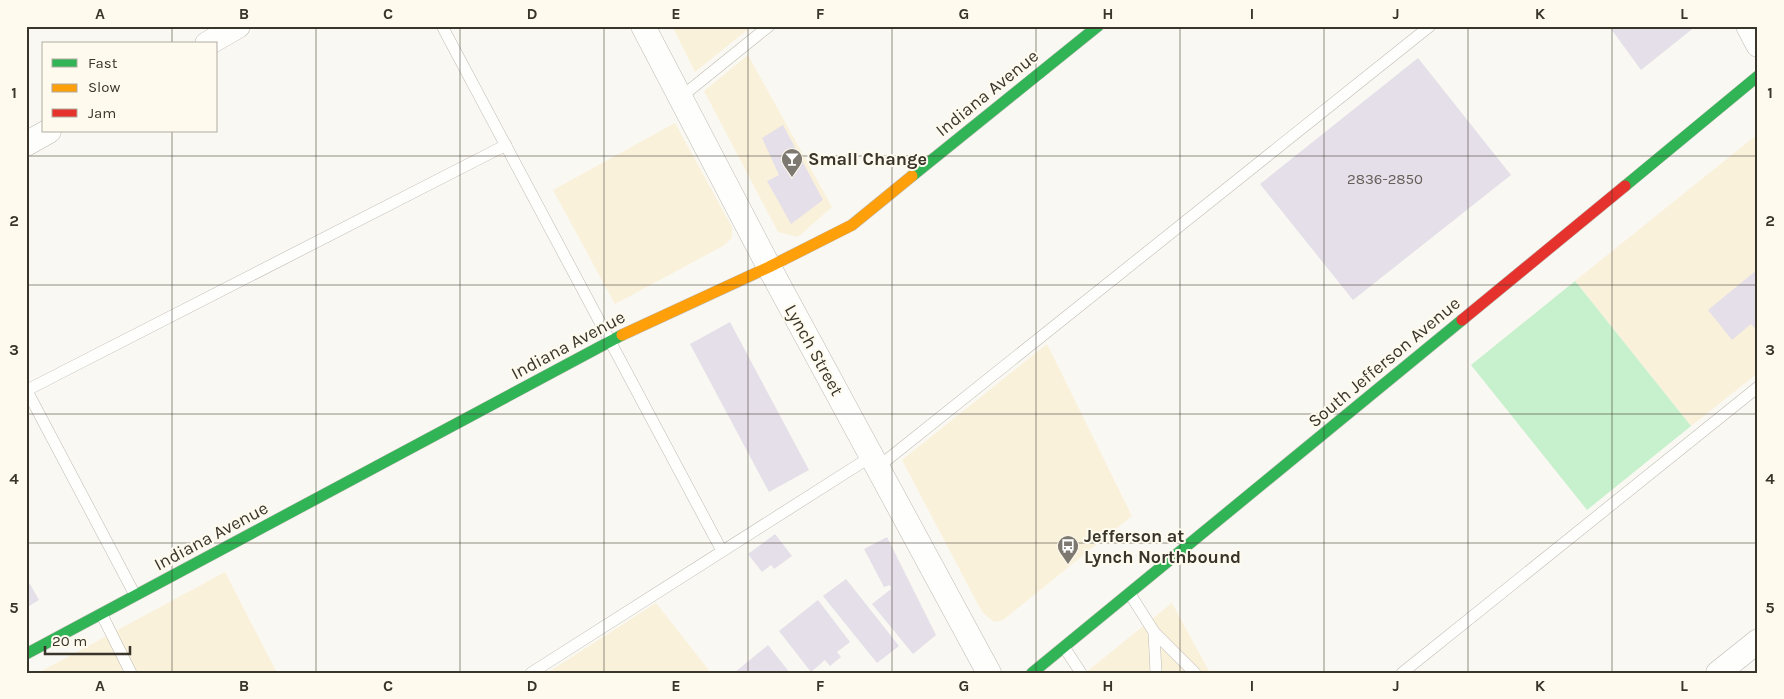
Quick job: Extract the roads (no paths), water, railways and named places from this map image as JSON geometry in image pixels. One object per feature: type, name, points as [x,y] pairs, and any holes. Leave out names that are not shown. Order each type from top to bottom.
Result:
[{"type":"street","points":[[210,42],[238,26]]},
{"type":"street","name":"Lynch Street","points":[[643,26],[769,267],[989,673]]},
{"type":"street","name":"Indiana Avenue","points":[[26,654],[136,597],[610,340],[769,267],[852,225],[1098,26]]},
{"type":"street","points":[[1748,26],[1758,45]]},
{"type":"street","name":"South Jefferson Avenue","points":[[1032,673],[1758,76]]},
{"type":"street","points":[[26,144],[47,132]]},
{"type":"street","points":[[1718,673],[1758,641]]},
{"type":"lane","points":[[442,26],[722,551]]},
{"type":"lane","points":[[681,97],[769,26]]},
{"type":"lane","points":[[531,673],[722,551],[875,461],[1430,26]]},
{"type":"lane","points":[[136,597],[27,390],[506,145]]},
{"type":"lane","points":[[1402,673],[1758,387]]},
{"type":"lane","points":[[1130,594],[1154,632],[1195,673]]},
{"type":"lane","points":[[102,615],[131,673]]},
{"type":"lane","points":[[1154,632],[1156,673]]},
{"type":"lane","points":[[1064,647],[1080,673]]},
{"type":"place","name":"Small Change","points":[[792,178]]},
{"type":"place","name":"Jefferson at Lynch Northbound","points":[[1068,565]]}]
